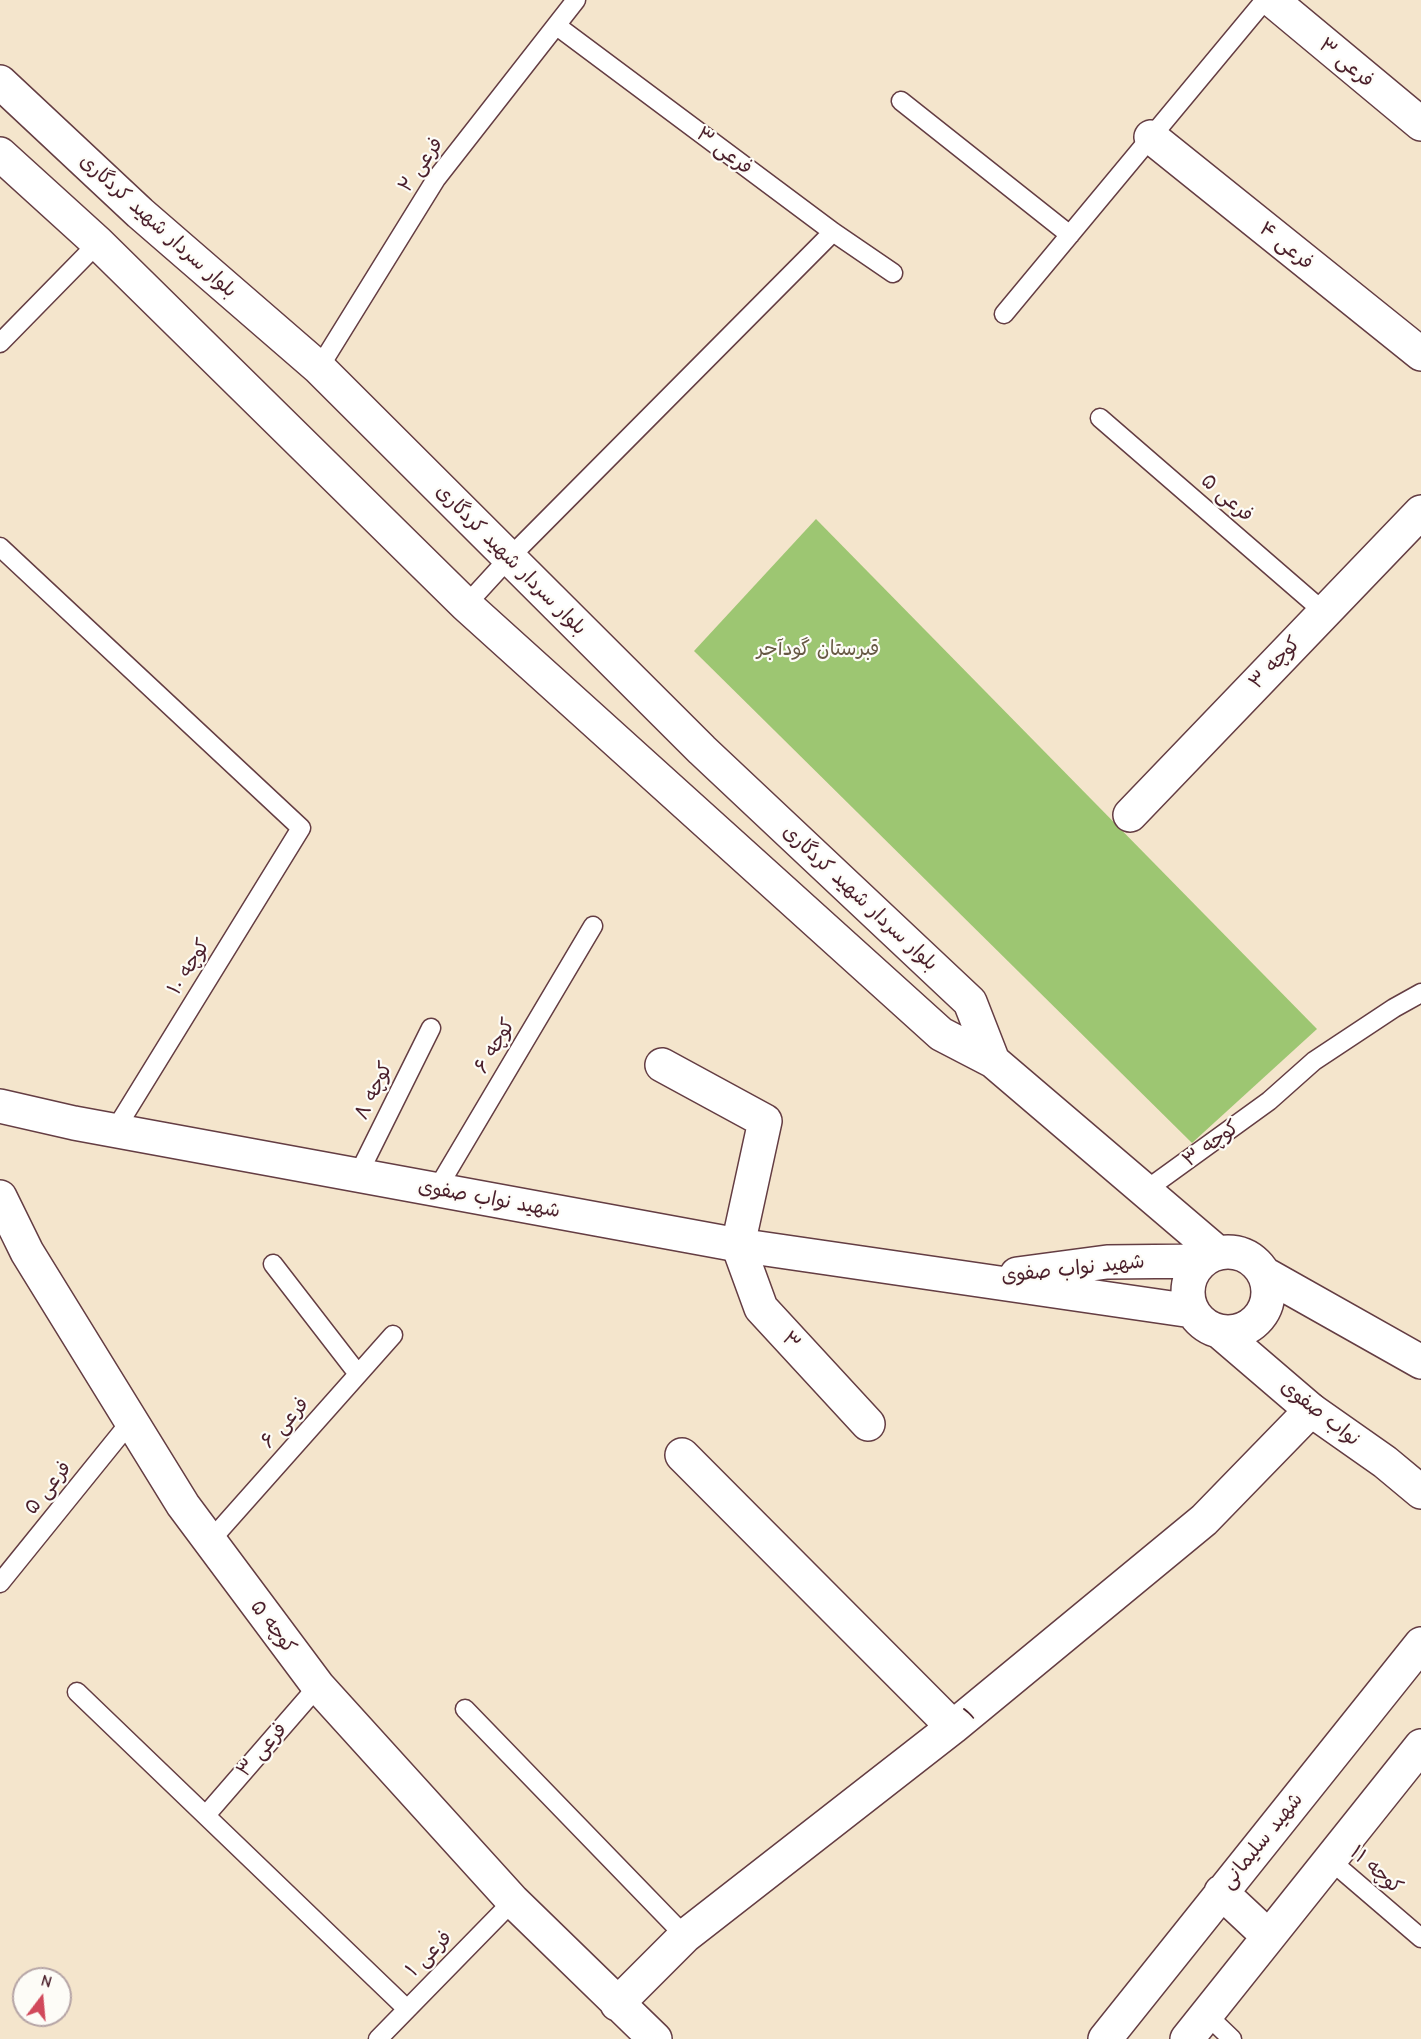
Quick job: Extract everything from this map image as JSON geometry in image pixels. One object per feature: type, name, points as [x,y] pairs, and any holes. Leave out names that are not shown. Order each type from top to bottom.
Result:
[{"type":"street","name":"فرعی ۳","points":[[1272,0],[1421,124]]},
{"type":"street","name":"بلوار سردار شهید کردگاری","points":[[4,93],[319,368],[702,750],[970,1002],[993,1061]]},
{"type":"street","name":"فرعی ۴","points":[[1151,137],[1421,354]]},
{"type":"street","name":"بلوار سردار شهید کردگاری","points":[[0,154],[98,243],[466,605],[940,1034],[993,1061],[1146,1190],[1210,1257]]},
{"type":"street","name":"کوچه ۳","points":[[1130,814],[1421,512]]},
{"type":"street","points":[[662,1065],[765,1121],[738,1245]]},
{"type":"street","name":"شهید نواب صفوی","points":[[0,1106],[74,1124],[738,1245],[1192,1311]]},
{"type":"street","name":"کوچه ۵","points":[[0,1197],[27,1252],[183,1504],[318,1686],[513,1902],[655,2039]]},
{"type":"street","name":"۳","points":[[738,1245],[761,1308],[868,1424]]},
{"type":"street","points":[[1265,1274],[1269,1292],[1266,1310],[1255,1324],[1238,1332],[1220,1332],[1203,1325],[1192,1311],[1187,1293],[1191,1275],[1210,1257],[1237,1252],[1253,1260],[1265,1274],[1421,1362]]},
{"type":"street","name":"شهید نواب صفوی","points":[[980,1279],[1107,1262],[1210,1257]]},
{"type":"street","name":"نواب صفوی","points":[[1220,1332],[1311,1410],[1385,1462],[1421,1492]]},
{"type":"street","name":"۱","points":[[617,2004],[685,1936],[953,1727],[1204,1520],[1311,1410]]},
{"type":"street","points":[[682,1455],[953,1727]]},
{"type":"street","name":"شهید سلیمانی","points":[[1105,2039],[1421,1644]]},
{"type":"street","points":[[1196,2027],[1421,1746]]},
{"type":"street","points":[[1221,1892],[1268,1936]]},
{"type":"lane","name":"فرعی ۲","points":[[319,368],[436,179],[576,0]]},
{"type":"lane","points":[[1005,314],[1265,0]]},
{"type":"lane","name":"فرعی ۳","points":[[557,26],[833,232],[894,273]]},
{"type":"lane","points":[[901,101],[1070,235]]},
{"type":"lane","points":[[466,605],[509,558],[833,232]]},
{"type":"lane","points":[[0,344],[98,243]]},
{"type":"lane","name":"فرعی ۵","points":[[1100,418],[1324,612]]},
{"type":"lane","name":"کوچه ۱۰","points":[[0,548],[301,828],[115,1130]]},
{"type":"lane","name":"کوچه ۶","points":[[437,1189],[593,926]]},
{"type":"lane","name":"کوچه ۳","points":[[1146,1190],[1269,1101],[1314,1061],[1394,1008],[1421,993]]},
{"type":"lane","name":"کوچه ۸","points":[[358,1174],[431,1028]]},
{"type":"lane","points":[[273,1264],[358,1374]]},
{"type":"lane","name":"فرعی ۶","points":[[210,1541],[393,1335]]},
{"type":"lane","name":"فرعی ۵","points":[[0,1583],[131,1421]]},
{"type":"lane","name":"فرعی ۳","points":[[206,1815],[318,1686]]},
{"type":"lane","points":[[77,1692],[407,2009]]},
{"type":"lane","points":[[465,1709],[685,1936]]},
{"type":"lane","name":"کوچه ۱۱","points":[[1330,1860],[1421,1938]]},
{"type":"lane","name":"فرعی ۱","points":[[378,2039],[513,1902]]},
{"type":"lane","points":[[1196,2027],[1232,2039]]},
{"type":"green space","name":"قبرستان گودآجر","points":[[816,519],[1317,1029],[1192,1143],[694,651]]}]
